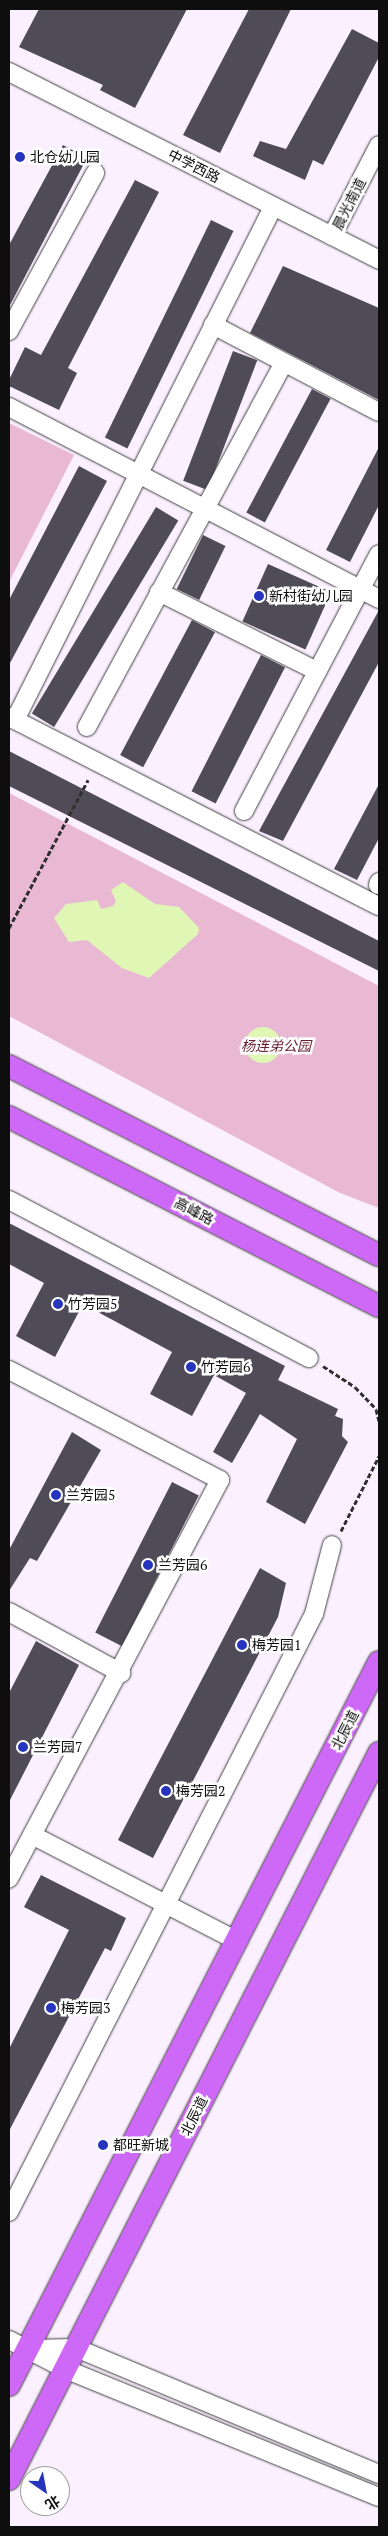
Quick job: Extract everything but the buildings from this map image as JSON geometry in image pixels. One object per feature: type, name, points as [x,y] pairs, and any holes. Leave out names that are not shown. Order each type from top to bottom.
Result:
[{"type":"main road","points":[[9,1066],[379,1254]]},
{"type":"main road","name":"高峰路","points":[[9,1117],[379,1306]]},
{"type":"main road","name":"北辰道","points":[[9,2385],[18,2345],[237,1941],[379,1662]]},
{"type":"main road","name":"北辰道","points":[[9,2479],[379,1752]]},
{"type":"street","name":"中学西路","points":[[9,72],[379,260]]},
{"type":"street","name":"晨光南道","points":[[332,236],[379,145]]},
{"type":"street","points":[[9,331],[94,173]]},
{"type":"street","points":[[273,207],[139,477],[12,719],[379,906]]},
{"type":"street","points":[[213,326],[283,365],[379,412]]},
{"type":"street","points":[[87,727],[202,509],[283,365]]},
{"type":"street","points":[[9,407],[139,477],[379,599]]},
{"type":"street","points":[[244,811],[379,554]]},
{"type":"street","points":[[159,592],[317,671]]},
{"type":"street","points":[[9,1200],[309,1358]]},
{"type":"street","points":[[9,1370],[220,1480],[121,1673],[9,1879]]},
{"type":"street","points":[[9,2212],[314,1614],[332,1545]]},
{"type":"street","points":[[9,1612],[121,1673]]},
{"type":"street","points":[[32,1836],[237,1941]]},
{"type":"street","points":[[18,2345],[76,2348],[379,2474]]},
{"type":"street","points":[[18,2345],[66,2369],[379,2498]]},
{"type":"path","points":[[9,928],[88,780]]},
{"type":"path","points":[[309,1358],[355,1387],[376,1409],[379,1421]]},
{"type":"path","points":[[332,1545],[379,1456]]},
{"type":"green space","points":[[9,423],[74,455],[9,582]]},
{"type":"green space","name":"杨连弟公园","points":[[9,793],[379,986],[379,1208],[340,1193],[9,1016]]},
{"type":"shaded area","points":[[123,882],[155,904],[179,907],[199,928],[198,934],[149,978],[122,968],[87,940],[69,942],[54,918],[66,904],[97,900],[101,909],[113,906],[116,901],[111,890]]},
{"type":"shaded area","points":[[263,1027],[270,1028],[276,1032],[280,1038],[280,1052],[276,1058],[270,1062],[263,1063],[256,1062],[250,1058],[246,1052],[245,1045],[246,1038],[250,1032],[256,1028]]},
{"type":"place","name":"北仓幼儿园","points":[[20,157]]},
{"type":"place","name":"新村街幼儿园","points":[[259,596]]},
{"type":"place","name":"竹芳园5","points":[[58,1304]]},
{"type":"place","name":"竹芳园6","points":[[191,1367]]},
{"type":"place","name":"兰芳园5","points":[[56,1495]]},
{"type":"place","name":"兰芳园6","points":[[148,1565]]},
{"type":"place","name":"梅芳园1","points":[[242,1645]]},
{"type":"place","name":"兰芳园7","points":[[23,1747]]},
{"type":"place","name":"梅芳园2","points":[[166,1791]]},
{"type":"place","name":"梅芳园3","points":[[51,2008]]},
{"type":"place","name":"都旺新城","points":[[103,2145]]}]
